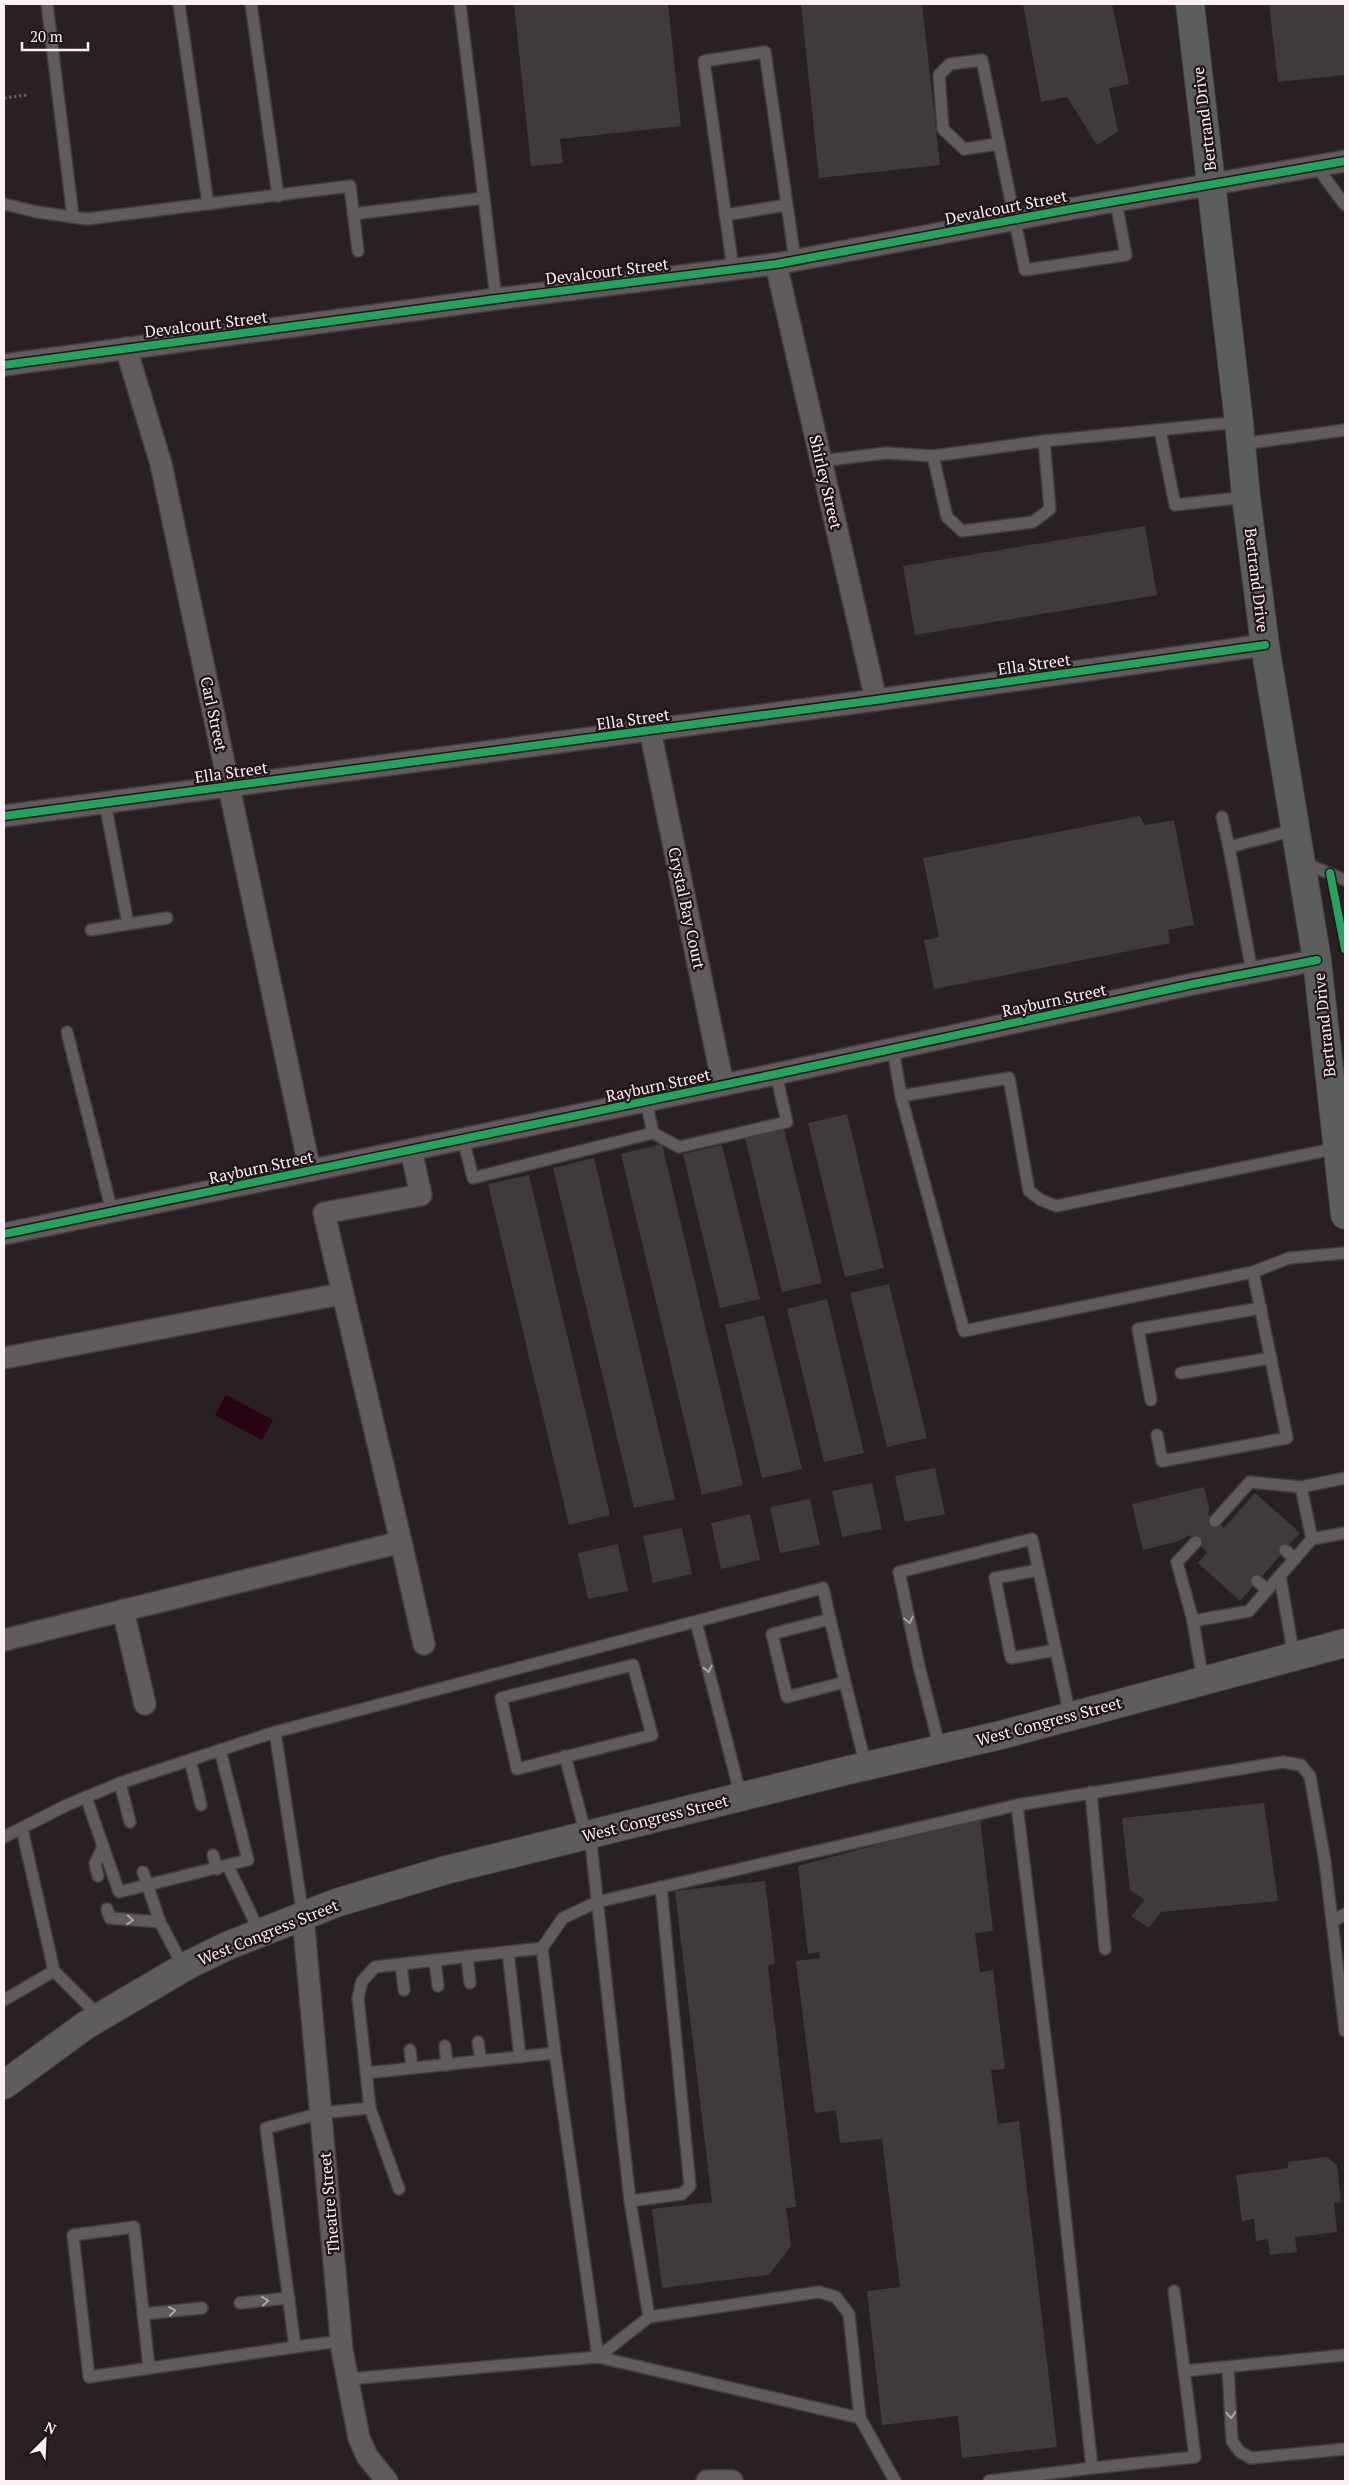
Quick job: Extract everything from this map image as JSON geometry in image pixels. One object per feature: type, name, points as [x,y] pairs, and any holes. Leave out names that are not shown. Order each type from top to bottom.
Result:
[{"type":"main road","name":"Bertrand Drive","points":[[1190,4],[1246,497],[1265,645],[1317,960],[1344,1186],[1345,1215]]},
{"type":"main road","name":"West Congress Street","points":[[4,2085],[100,2017],[184,1968],[227,1946],[375,1890],[741,1796],[1070,1716],[1345,1643]]},
{"type":"street","name":"Devalcourt Street","points":[[4,365],[785,262],[1345,161]]},
{"type":"street","name":"Shirley Street","points":[[785,262],[821,461],[876,700]]},
{"type":"street","name":"Carl Street","points":[[126,348],[161,464],[310,1171]]},
{"type":"street","name":"Ella Street","points":[[4,816],[876,700],[1265,645]]},
{"type":"street","name":"Crystal Bay Court","points":[[650,730],[723,1085]]},
{"type":"street","name":"Rayburn Street","points":[[4,1234],[776,1074],[1252,972],[1317,960]]},
{"type":"street","points":[[411,1150],[421,1195],[324,1213],[341,1294],[424,1644]]},
{"type":"street","points":[[4,1358],[341,1294]]},
{"type":"street","points":[[4,1640],[401,1542]]},
{"type":"street","points":[[123,1610],[145,1704]]},
{"type":"street","name":"Theatre Street","points":[[303,1916],[341,2341],[359,2438],[367,2456],[387,2481]]},
{"type":"street","points":[[707,2481],[732,2481]]},
{"type":"lane","points":[[47,4],[73,218]]},
{"type":"lane","points":[[179,4],[208,204]]},
{"type":"lane","points":[[251,4],[278,196]]},
{"type":"lane","points":[[460,4],[496,299]]},
{"type":"lane","points":[[732,270],[704,61],[765,52],[787,205],[785,262]]},
{"type":"lane","points":[[998,144],[964,149],[944,130],[939,75],[950,64],[982,60],[1025,270],[1126,256],[1116,202]]},
{"type":"lane","points":[[1317,166],[1345,205]]},
{"type":"lane","points":[[4,204],[37,212],[87,219],[350,186],[358,250]]},
{"type":"lane","points":[[353,214],[484,198]]},
{"type":"lane","points":[[725,215],[787,205]]},
{"type":"lane","points":[[821,461],[886,453],[933,456],[1044,441],[1160,430],[1240,433],[1345,430]]},
{"type":"lane","points":[[1160,430],[1175,505],[1246,497]]},
{"type":"lane","points":[[933,456],[947,517],[962,531],[1032,522],[1050,509],[1044,441]]},
{"type":"lane","points":[[105,803],[128,924]]},
{"type":"lane","points":[[1222,817],[1252,972]]},
{"type":"lane","points":[[1228,846],[1295,830]]},
{"type":"lane","points":[[1300,861],[1345,880]]},
{"type":"lane","points":[[91,930],[167,918]]},
{"type":"lane","points":[[67,1032],[112,1212]]},
{"type":"lane","points":[[893,1049],[901,1096],[964,1331],[1253,1272],[1289,1258],[1345,1253]]},
{"type":"lane","points":[[463,1139],[473,1178],[653,1133],[678,1147],[787,1122],[776,1074]]},
{"type":"lane","points":[[901,1096],[1009,1078],[1029,1191],[1041,1200],[1056,1206],[1338,1148]]},
{"type":"lane","points":[[646,1101],[653,1133]]},
{"type":"lane","points":[[1157,1435],[1162,1461],[1287,1438],[1253,1272]]},
{"type":"lane","points":[[1151,1400],[1138,1330],[1261,1308]]},
{"type":"lane","points":[[1181,1374],[1271,1358]]},
{"type":"lane","points":[[1215,1521],[1237,1505],[1250,1482],[1301,1487],[1345,1478]]},
{"type":"lane","points":[[1301,1487],[1312,1539]]},
{"type":"lane","points":[[1193,1622],[1249,1611],[1312,1539],[1345,1533]]},
{"type":"lane","points":[[940,1749],[918,1666],[899,1572],[1032,1539],[1070,1716]]},
{"type":"lane","points":[[1196,1542],[1177,1562],[1193,1622],[1203,1681]]},
{"type":"lane","points":[[1285,1550],[1295,1559]]},
{"type":"lane","points":[[1039,1570],[995,1578],[1011,1658],[1056,1650]]},
{"type":"lane","points":[[1280,1576],[1294,1657]]},
{"type":"lane","points":[[1257,1581],[1267,1590]]},
{"type":"lane","points":[[4,1837],[67,1804],[120,1783],[274,1732],[823,1588],[866,1767]]},
{"type":"lane","points":[[830,1619],[772,1634],[774,1643],[787,1697],[845,1682]]},
{"type":"lane","points":[[696,1622],[741,1796]]},
{"type":"lane","points":[[633,1665],[652,1735],[566,1756],[517,1769],[501,1698],[633,1665]]},
{"type":"lane","points":[[274,1732],[303,1916]]},
{"type":"lane","points":[[86,1797],[119,1892],[248,1860],[220,1750]]},
{"type":"lane","points":[[566,1756],[588,1835],[630,2202],[649,2317]]},
{"type":"lane","points":[[190,1760],[201,1805]]},
{"type":"lane","points":[[598,2357],[542,1948],[563,1918],[597,1902],[1017,1805],[1283,1762],[1301,1765],[1310,1776],[1325,1862],[1345,2031]]},
{"type":"lane","points":[[120,1783],[130,1822]]},
{"type":"lane","points":[[1091,1792],[1105,1948]]},
{"type":"lane","points":[[1017,1805],[1056,2120],[1092,2468]]},
{"type":"lane","points":[[22,1828],[54,1971],[100,2017]]},
{"type":"lane","points":[[98,1876],[95,1864],[103,1846]]},
{"type":"lane","points":[[213,1855],[223,1867],[260,1933]]},
{"type":"lane","points":[[143,1872],[160,1922],[184,1968]]},
{"type":"lane","points":[[630,2202],[682,2194],[690,2186],[661,1887]]},
{"type":"lane","points":[[107,1909],[110,1918],[160,1922]]},
{"type":"lane","points":[[1332,1921],[1345,1914]]},
{"type":"lane","points":[[1332,1921],[1345,1923]]},
{"type":"lane","points":[[399,2189],[370,2108],[358,1998],[362,1981],[376,1967],[542,1948]]},
{"type":"lane","points":[[508,1952],[520,2056]]},
{"type":"lane","points":[[467,1956],[470,1983]]},
{"type":"lane","points":[[435,1960],[438,1986]]},
{"type":"lane","points":[[401,1964],[404,1990]]},
{"type":"lane","points":[[4,2000],[54,1971]]},
{"type":"lane","points":[[478,2042],[481,2061]]},
{"type":"lane","points":[[445,2046],[447,2064]]},
{"type":"lane","points":[[410,2050],[412,2068]]},
{"type":"lane","points":[[366,2073],[555,2053]]},
{"type":"lane","points":[[295,2347],[266,2128],[321,2114],[370,2108]]},
{"type":"lane","points":[[149,2368],[134,2226],[73,2235],[89,2377],[341,2341]]},
{"type":"lane","points":[[989,2481],[1195,2457],[1174,2291]]},
{"type":"lane","points":[[598,2357],[649,2317],[819,2292],[836,2297],[848,2314],[860,2418],[896,2481]]},
{"type":"lane","points":[[240,2304],[289,2298]]},
{"type":"lane","points":[[143,2314],[202,2308]]},
{"type":"lane","points":[[1184,2371],[1345,2355]]},
{"type":"lane","points":[[348,2379],[598,2357],[860,2418]]},
{"type":"lane","points":[[1228,2367],[1232,2441],[1240,2452],[1251,2458],[1345,2449]]},
{"type":"path","points":[[4,98],[27,95]]},
{"type":"shaded area","points":[[226,1395],[273,1420],[262,1440],[215,1415]]},
{"type":"building","points":[[514,4],[668,4],[681,126],[560,139],[563,163],[531,166]]},
{"type":"building","points":[[801,4],[922,4],[940,165],[819,178]]},
{"type":"building","points":[[1023,4],[1112,4],[1129,84],[1109,88],[1118,131],[1097,145],[1067,97],[1041,102]]},
{"type":"building","points":[[1269,4],[1345,4],[1345,75],[1278,82]]},
{"type":"building","points":[[1145,526],[1157,595],[915,635],[903,566]]},
{"type":"building","points":[[1140,816],[1145,825],[1174,820],[1194,925],[1168,930],[1170,943],[934,989],[924,940],[939,937],[923,858]]},
{"type":"building","points":[[847,1114],[884,1268],[845,1277],[808,1123]]},
{"type":"building","points":[[784,1129],[822,1283],[782,1292],[745,1138]]},
{"type":"building","points":[[662,1144],[743,1485],[702,1495],[621,1154]]},
{"type":"building","points":[[722,1145],[760,1299],[720,1308],[683,1154]]},
{"type":"building","points":[[594,1158],[675,1499],[634,1508],[553,1168]]},
{"type":"building","points":[[529,1175],[610,1515],[569,1525],[488,1184]]},
{"type":"building","points":[[889,1284],[927,1438],[887,1447],[850,1293]]},
{"type":"building","points":[[827,1299],[864,1453],[824,1462],[787,1309]]},
{"type":"building","points":[[764,1315],[802,1469],[762,1478],[725,1325]]},
{"type":"building","points":[[935,1468],[945,1514],[905,1522],[895,1476]]},
{"type":"building","points":[[872,1483],[882,1529],[842,1537],[832,1491]]},
{"type":"building","points":[[1204,1487],[1209,1508],[1208,1514],[1224,1528],[1255,1493],[1300,1533],[1240,1601],[1198,1563],[1207,1552],[1189,1535],[1179,1541],[1143,1550],[1132,1504]]},
{"type":"building","points":[[810,1499],[820,1545],[780,1553],[770,1507]]},
{"type":"building","points":[[750,1514],[760,1560],[721,1569],[711,1523]]},
{"type":"building","points":[[682,1528],[692,1574],[653,1583],[643,1536]]},
{"type":"building","points":[[618,1544],[628,1591],[588,1599],[578,1553]]},
{"type":"building","points":[[1264,1803],[1278,1901],[1161,1912],[1149,1928],[1131,1916],[1145,1900],[1130,1890],[1122,1818]]},
{"type":"building","points":[[980,1817],[993,1931],[975,1933],[980,1972],[993,1970],[1005,2069],[991,2070],[998,2124],[1019,2121],[1057,2447],[962,2458],[958,2416],[882,2425],[867,2291],[900,2287],[882,2139],[840,2143],[836,2110],[815,2113],[796,1961],[820,1958],[819,1952],[808,1954],[798,1866]]},
{"type":"building","points":[[765,1881],[775,1963],[768,1966],[796,2207],[786,2208],[791,2246],[769,2275],[662,2288],[652,2209],[712,2202],[675,1891]]},
{"type":"building","points":[[1327,2157],[1337,2165],[1341,2202],[1334,2203],[1337,2232],[1295,2237],[1297,2252],[1270,2255],[1268,2239],[1256,2241],[1254,2219],[1242,2221],[1236,2175],[1288,2168],[1288,2162]]},
{"type":"cycle path","points":[[4,365],[496,299],[776,264],[1070,209],[1345,161]]},
{"type":"cycle path","points":[[4,816],[876,700],[1265,645]]},
{"type":"cycle path","points":[[1330,873],[1345,949]]},
{"type":"cycle path","points":[[4,1234],[776,1074],[1193,984],[1317,960]]}]
